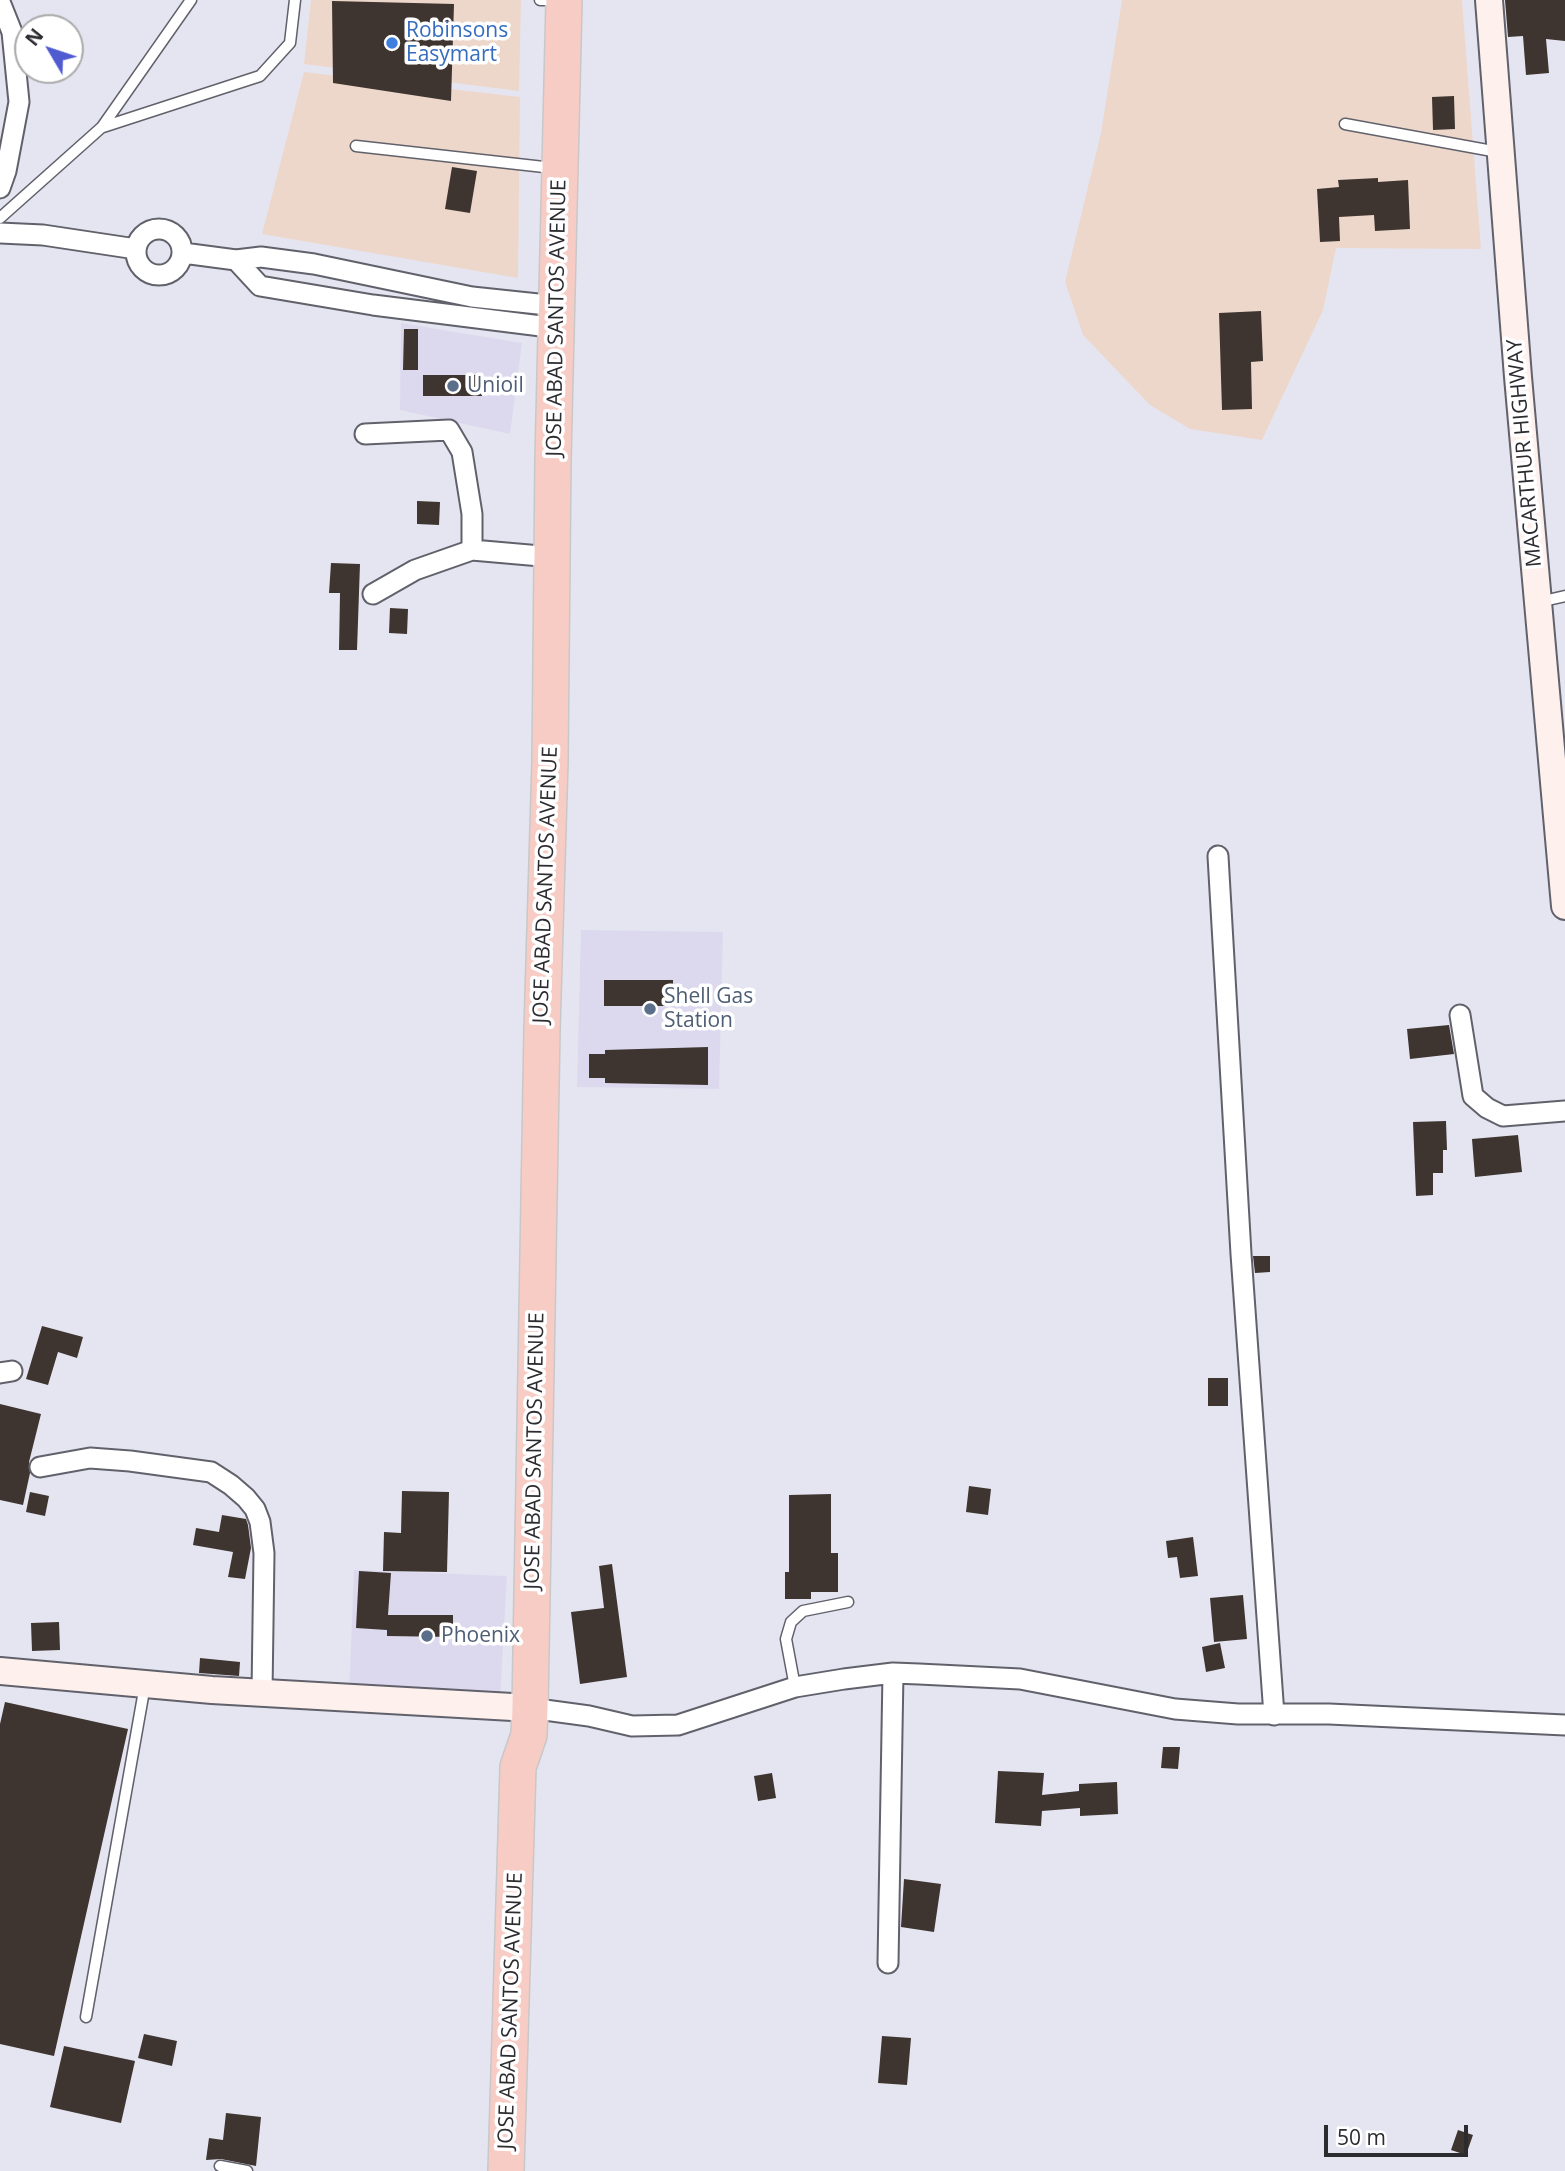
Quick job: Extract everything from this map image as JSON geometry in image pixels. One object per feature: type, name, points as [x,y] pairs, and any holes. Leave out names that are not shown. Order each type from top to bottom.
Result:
[{"type":"highway","name":"JOSE ABAD SANTOS AVENUE","points":[[546,0],[552,168]]},
{"type":"highway","name":"JOSE ABAD SANTOS AVENUE","points":[[506,2171],[518,1767],[507,1731],[518,1708],[511,1616],[516,1409],[552,168],[564,0]]},
{"type":"main road","name":"MACARTHUR HIGHWAY","points":[[1489,0],[1518,377],[1565,906]]},
{"type":"main road","points":[[0,1671],[145,1685],[518,1708]]},
{"type":"street","points":[[0,2],[12,32],[19,102],[6,171],[0,188]]},
{"type":"street","points":[[160,228],[171,231],[179,239],[183,253],[174,270],[164,275],[153,274],[144,269],[137,260],[136,249],[140,239],[149,231],[160,228]]},
{"type":"street","points":[[0,233],[43,235],[136,249]]},
{"type":"street","points":[[183,253],[236,260],[261,257],[314,264],[483,298],[548,316]]},
{"type":"street","points":[[236,260],[260,286],[448,315],[480,318],[548,316]]},
{"type":"street","points":[[314,264],[316,294]]},
{"type":"street","points":[[373,305],[375,275]]},
{"type":"street","points":[[448,315],[450,291]]},
{"type":"street","points":[[480,318],[483,298]]},
{"type":"street","points":[[365,434],[449,430],[463,452],[472,514],[472,550]]},
{"type":"street","points":[[373,594],[415,570],[472,550],[542,556]]},
{"type":"street","points":[[1217,856],[1242,1268],[1274,1715]]},
{"type":"street","points":[[1460,1015],[1473,1096],[1487,1108],[1503,1116],[1565,1111]]},
{"type":"street","points":[[40,1466],[90,1458],[211,1472],[246,1498],[255,1509],[260,1522],[264,1553],[262,1693]]},
{"type":"street","points":[[518,1708],[589,1716],[632,1726],[678,1725],[794,1687],[893,1674],[1020,1679],[1175,1709],[1565,1725]]},
{"type":"street","points":[[888,1963],[893,1674]]},
{"type":"lane","points":[[0,218],[102,127],[191,0]]},
{"type":"lane","points":[[102,127],[260,76],[290,43],[295,0]]},
{"type":"lane","points":[[540,0],[564,0]]},
{"type":"lane","points":[[1345,124],[1502,153]]},
{"type":"lane","points":[[356,146],[552,168]]},
{"type":"lane","points":[[1538,602],[1565,596]]},
{"type":"lane","points":[[794,1687],[786,1639],[791,1622],[803,1611],[848,1602]]},
{"type":"lane","points":[[86,2017],[145,1685]]},
{"type":"lane","points":[[220,2166],[247,2171]]},
{"type":"shaded area","points":[[311,0],[521,0],[519,91],[304,64]]},
{"type":"shaded area","points":[[1122,0],[1462,0],[1481,249],[1336,248],[1323,310],[1262,440],[1190,429],[1150,405],[1083,335],[1065,282],[1101,133]]},
{"type":"shaded area","points":[[304,72],[520,97],[518,278],[262,234]]},
{"type":"shaded area","points":[[401,323],[522,343],[510,434],[400,410]]},
{"type":"shaded area","name":"Shell Gas Station","points":[[581,930],[723,932],[719,1089],[577,1087]]},
{"type":"shaded area","name":"Phoenix","points":[[354,1570],[507,1576],[500,1698],[349,1695]]},
{"type":"building","points":[[1505,0],[1565,0],[1565,41],[1546,39],[1549,73],[1526,75],[1523,36],[1508,37]]},
{"type":"building","name":"Robinsons Easymart","points":[[332,1],[454,4],[451,101],[333,83]]},
{"type":"building","points":[[1454,96],[1455,129],[1433,130],[1432,97]]},
{"type":"building","points":[[452,167],[477,171],[470,213],[445,209]]},
{"type":"building","points":[[1378,178],[1378,182],[1408,180],[1410,229],[1375,231],[1374,215],[1339,217],[1340,241],[1320,242],[1317,189],[1339,187],[1338,180]]},
{"type":"building","points":[[1261,311],[1263,361],[1251,362],[1252,409],[1222,410],[1219,313]]},
{"type":"building","points":[[404,329],[418,329],[418,370],[403,370]]},
{"type":"building","name":"Unioil","points":[[423,375],[483,375],[482,396],[423,396]]},
{"type":"building","points":[[417,501],[440,502],[439,525],[417,524]]},
{"type":"building","points":[[331,563],[360,564],[357,650],[339,650],[340,593],[329,593]]},
{"type":"building","points":[[390,608],[408,609],[407,634],[389,633]]},
{"type":"building","points":[[604,980],[673,980],[673,1006],[604,1006]]},
{"type":"building","points":[[1449,1025],[1454,1054],[1410,1059],[1407,1029]]},
{"type":"building","points":[[708,1047],[708,1085],[605,1083],[605,1078],[589,1078],[589,1054],[605,1054],[605,1050]]},
{"type":"building","points":[[1446,1121],[1447,1150],[1443,1150],[1443,1173],[1433,1173],[1433,1195],[1416,1196],[1413,1122]]},
{"type":"building","points":[[1518,1135],[1522,1172],[1475,1177],[1472,1139]]},
{"type":"building","points":[[1253,1256],[1270,1256],[1270,1272],[1255,1273]]},
{"type":"building","points":[[42,1326],[83,1337],[77,1358],[58,1352],[48,1385],[26,1379]]},
{"type":"building","points":[[1208,1378],[1228,1378],[1228,1406],[1208,1406]]},
{"type":"building","points":[[0,1404],[41,1414],[29,1462],[30,1473],[23,1505],[0,1500]]},
{"type":"building","points":[[969,1486],[991,1489],[988,1515],[966,1512]]},
{"type":"building","points":[[402,1491],[449,1492],[447,1572],[383,1571],[384,1532],[401,1533]]},
{"type":"building","points":[[30,1492],[49,1496],[45,1516],[26,1512]]},
{"type":"building","points":[[831,1494],[831,1553],[838,1553],[838,1592],[811,1592],[811,1599],[785,1599],[785,1572],[789,1572],[789,1495]]},
{"type":"building","points":[[222,1515],[246,1519],[251,1548],[245,1579],[228,1577],[233,1552],[193,1545],[196,1528],[219,1532]]},
{"type":"building","points":[[1193,1537],[1198,1576],[1180,1578],[1177,1557],[1168,1558],[1166,1541]]},
{"type":"building","points":[[612,1564],[627,1677],[580,1684],[571,1612],[604,1608],[599,1566]]},
{"type":"building","points":[[359,1571],[391,1573],[388,1615],[453,1615],[453,1637],[387,1636],[387,1630],[356,1628]]},
{"type":"building","points":[[1243,1595],[1247,1639],[1214,1642],[1210,1598]]},
{"type":"building","points":[[59,1622],[60,1650],[32,1651],[31,1623]]},
{"type":"building","points":[[1220,1643],[1225,1668],[1206,1672],[1202,1647]]},
{"type":"building","points":[[200,1658],[240,1662],[239,1676],[199,1673]]},
{"type":"building","points":[[5,1702],[128,1729],[54,2056],[0,2044],[0,1724]]},
{"type":"building","points":[[1163,1747],[1180,1747],[1178,1769],[1161,1768]]},
{"type":"building","points":[[998,1771],[1044,1773],[1042,1795],[1079,1791],[1079,1784],[1117,1782],[1118,1814],[1080,1816],[1080,1808],[1042,1811],[1041,1826],[995,1823]]},
{"type":"building","points":[[772,1773],[776,1798],[758,1801],[754,1776]]},
{"type":"building","points":[[904,1879],[941,1884],[934,1932],[901,1927]]},
{"type":"building","points":[[144,2034],[177,2041],[172,2066],[138,2058]]},
{"type":"building","points":[[882,2036],[911,2038],[907,2085],[878,2083]]},
{"type":"building","points":[[64,2046],[135,2061],[121,2123],[50,2107]]},
{"type":"building","points":[[226,2113],[261,2117],[256,2166],[221,2159],[206,2160],[209,2138],[223,2140]]},
{"type":"building","points":[[1458,2130],[1473,2135],[1466,2155],[1451,2150]]},
{"type":"place","name":"Robinsons Easymart","points":[[392,43]]},
{"type":"place","name":"Unioil","points":[[453,386]]},
{"type":"place","name":"Shell Gas Station","points":[[650,1009]]},
{"type":"place","name":"Phoenix","points":[[427,1636]]}]
